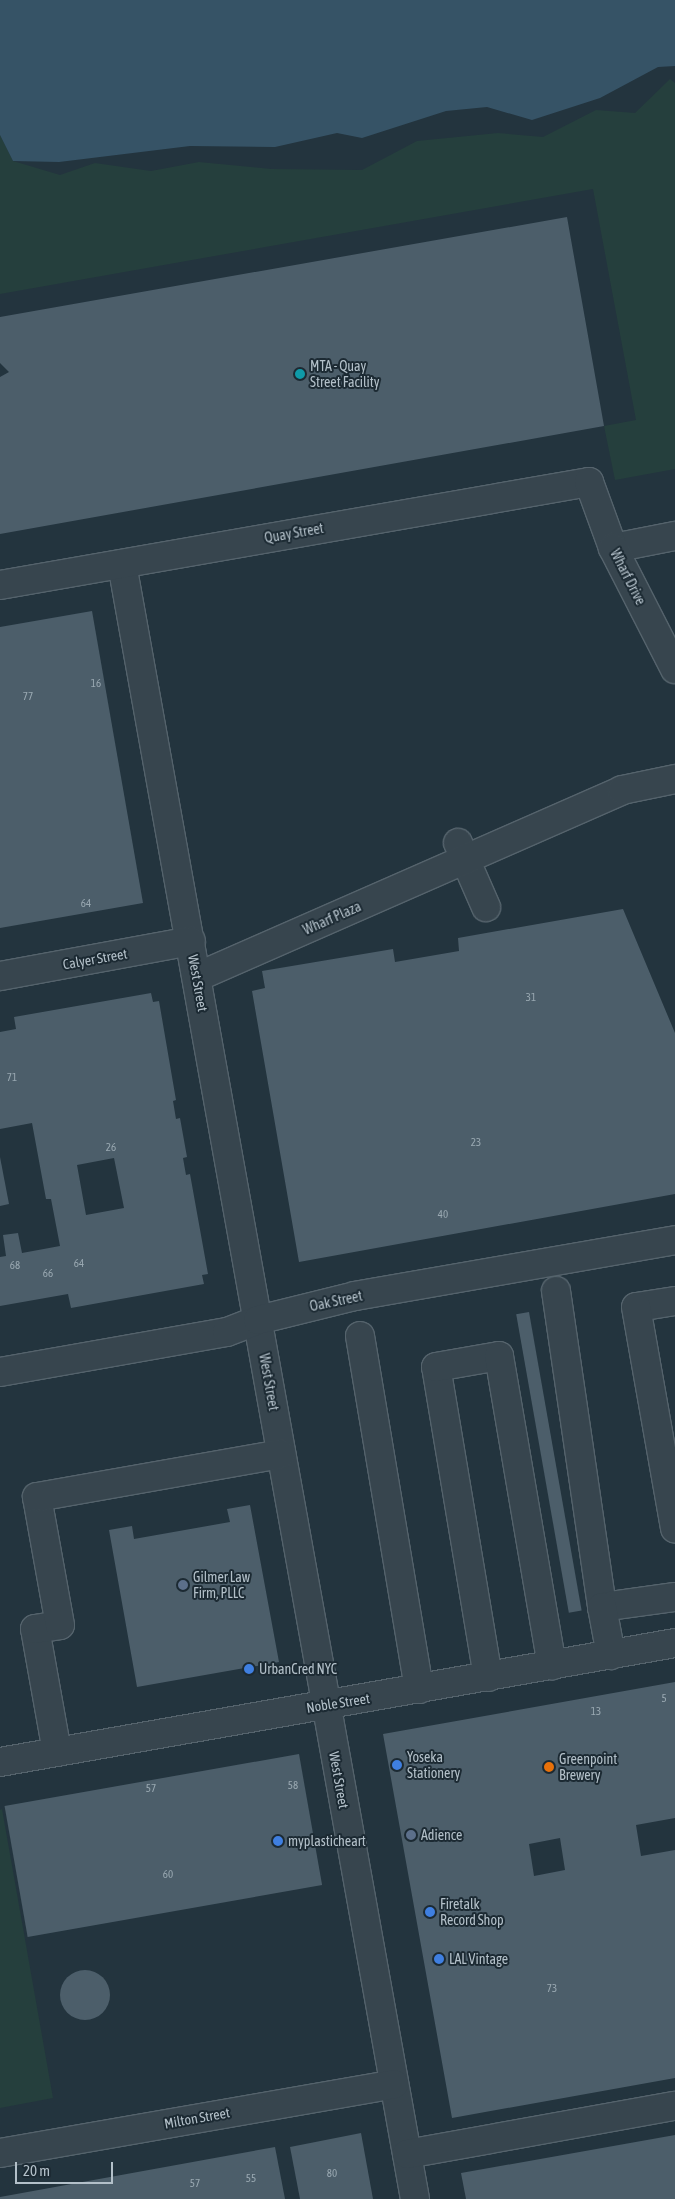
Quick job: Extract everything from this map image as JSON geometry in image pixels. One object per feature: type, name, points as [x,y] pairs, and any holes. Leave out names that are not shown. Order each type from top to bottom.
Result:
[{"type":"street","name":"Wharf Drive","points":[[589,482],[613,548],[675,669]]},
{"type":"street","name":"Quay Street","points":[[0,585],[589,482]]},
{"type":"street","points":[[613,548],[675,536]]},
{"type":"street","name":"West Street","points":[[122,564],[191,941],[325,1706],[415,2199]]},
{"type":"street","name":"Wharf Plaza","points":[[197,977],[462,851],[622,790],[675,779]]},
{"type":"street","points":[[462,851],[486,907]]},
{"type":"street","name":"Calyer Street","points":[[0,976],[191,941]]},
{"type":"street","name":"Oak Street","points":[[0,1372],[227,1332],[258,1320],[356,1296],[675,1240]]},
{"type":"street","points":[[556,1291],[602,1607],[611,1655]]},
{"type":"street","points":[[675,1301],[636,1307],[675,1529]]},
{"type":"street","points":[[360,1336],[419,1689]]},
{"type":"street","points":[[488,1677],[436,1367],[499,1356],[552,1665]]},
{"type":"street","points":[[57,1752],[36,1629],[60,1625],[37,1497],[281,1454]]},
{"type":"street","points":[[602,1607],[675,1597]]},
{"type":"street","name":"Noble Street","points":[[0,1762],[675,1643]]},
{"type":"street","name":"Milton Street","points":[[0,2153],[394,2084]]},
{"type":"street","points":[[407,2154],[675,2106]]},
{"type":"green space","points":[[670,79],[675,83],[675,469],[615,480],[604,426],[636,420],[593,189],[0,294],[0,135],[13,161],[60,175],[95,163],[151,171],[199,162],[271,169],[362,170],[417,141],[498,133],[543,137],[596,110],[635,113]]},
{"type":"green space","points":[[2,1809],[53,2098],[0,2108],[0,1810]]},
{"type":"water","points":[[0,0],[675,0],[675,66],[658,67],[600,98],[532,120],[487,107],[446,111],[362,138],[337,133],[275,147],[190,146],[59,162],[13,161],[0,135]]},
{"type":"building","name":"MTA - Quay Street Facility","points":[[567,217],[604,426],[0,534],[0,377],[9,372],[0,363],[0,317]]},
{"type":"building","points":[[92,611],[143,903],[0,928],[0,627]]},
{"type":"building","points":[[623,909],[675,1033],[675,1194],[299,1262],[252,991],[265,988],[262,971],[393,949],[395,962],[459,951],[458,938]]},
{"type":"building","points":[[151,993],[153,1002],[159,1001],[176,1100],[173,1101],[176,1119],[180,1118],[187,1157],[183,1158],[186,1175],[190,1174],[208,1274],[202,1275],[204,1284],[71,1308],[68,1294],[0,1306],[0,1257],[6,1256],[3,1235],[18,1233],[22,1253],[60,1246],[51,1199],[46,1199],[32,1123],[0,1129],[0,1032],[16,1029],[14,1017]],"holes":[[[114,1158],[124,1208],[86,1215],[77,1165]]]},
{"type":"building","points":[[0,1157],[9,1204],[0,1206]]},
{"type":"building","points":[[529,1312],[582,1610],[569,1613],[516,1314]]},
{"type":"building","points":[[250,1505],[279,1662],[137,1687],[109,1530],[132,1526],[134,1539],[230,1522],[227,1509]]},
{"type":"building","points":[[675,1682],[675,1818],[636,1825],[641,1856],[675,1850],[675,2078],[452,2118],[383,1734]],"holes":[[[560,1838],[565,1870],[534,1876],[529,1844]]]},
{"type":"building","points":[[299,1754],[322,1885],[28,1937],[5,1806]]},
{"type":"building","points":[[85,1970],[95,1972],[103,1977],[108,1985],[110,1995],[108,2005],[103,2013],[95,2018],[85,2020],[75,2018],[67,2013],[62,2005],[60,1995],[62,1985],[67,1977],[75,1972]]},
{"type":"building","points":[[361,2133],[373,2199],[300,2199],[290,2147]]},
{"type":"building","points":[[675,2135],[675,2199],[466,2199],[461,2173]]},
{"type":"building","points":[[275,2147],[285,2199],[0,2199],[0,2197]]},
{"type":"place","name":"MTA - Quay Street Facility","points":[[300,374]]},
{"type":"place","name":"Gilmer Law Firm, PLLC","points":[[183,1585]]},
{"type":"place","name":"UrbanCred NYC","points":[[249,1669]]},
{"type":"place","name":"Yoseka Stationery","points":[[397,1765]]},
{"type":"place","name":"Greenpoint Brewery","points":[[549,1767]]},
{"type":"place","name":"Adience","points":[[411,1835]]},
{"type":"place","name":"myplasticheart","points":[[278,1841]]},
{"type":"place","name":"Firetalk Record Shop","points":[[430,1912]]},
{"type":"place","name":"LAL Vintage","points":[[439,1959]]}]
